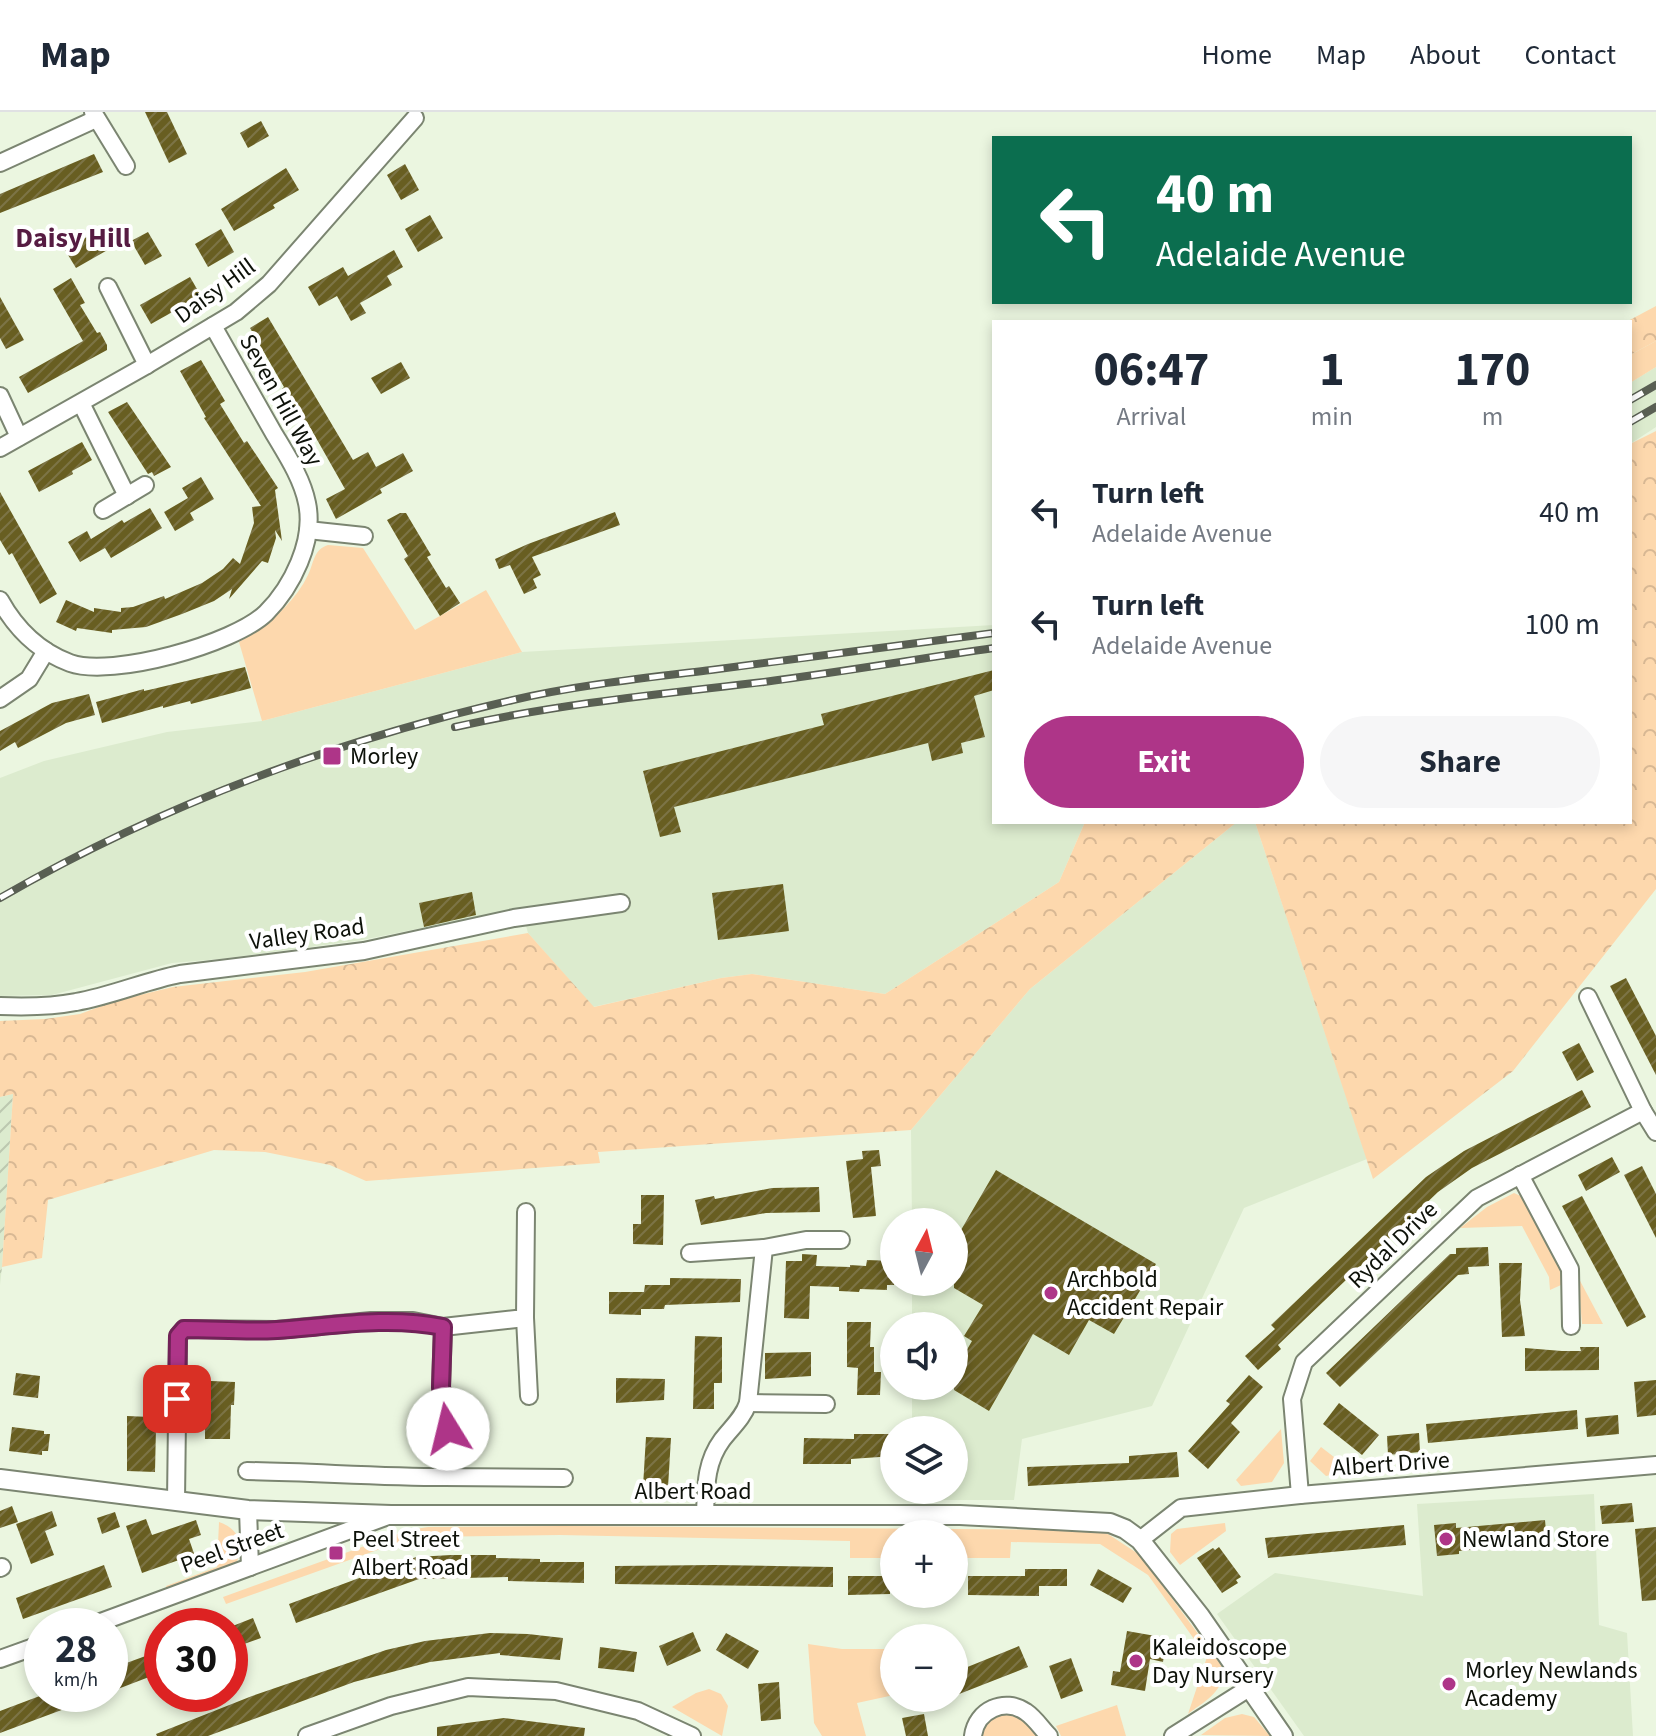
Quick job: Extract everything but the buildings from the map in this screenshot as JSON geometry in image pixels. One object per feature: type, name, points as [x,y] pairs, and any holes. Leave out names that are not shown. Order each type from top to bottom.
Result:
[{"type":"street","points":[[0,163],[94,115],[126,166]]},
{"type":"street","name":"Daisy Hill","points":[[0,448],[213,326],[269,284],[415,118]]},
{"type":"street","points":[[108,287],[147,365]]},
{"type":"street","name":"Seven Hill Way","points":[[0,600],[27,638],[46,651],[73,664],[106,666],[144,662],[233,634],[265,614],[286,587],[302,555],[308,530],[307,503],[296,473],[213,326]]},
{"type":"street","points":[[0,396],[19,437]]},
{"type":"street","points":[[81,403],[127,496]]},
{"type":"street","points":[[103,510],[145,485]]},
{"type":"street","points":[[308,530],[364,536]]},
{"type":"street","points":[[0,699],[29,679],[46,651]]},
{"type":"street","name":"Valley Road","points":[[0,1006],[37,1007],[78,1002],[167,976],[364,951],[514,918],[621,903]]},
{"type":"street","points":[[1588,997],[1656,1132]]},
{"type":"street","name":"Rydal Drive","points":[[1300,1495],[1292,1399],[1304,1362],[1477,1198],[1643,1111]]},
{"type":"street","points":[[1520,1175],[1570,1269],[1571,1326]]},
{"type":"street","points":[[526,1212],[525,1318],[529,1396]]},
{"type":"street","points":[[690,1253],[764,1248],[806,1240],[841,1240]]},
{"type":"street","points":[[705,1515],[706,1474],[711,1457],[737,1424],[748,1403],[764,1248]]},
{"type":"street","points":[[176,1501],[178,1336],[184,1329],[276,1330],[385,1321],[413,1321],[443,1327],[525,1318]]},
{"type":"street","points":[[443,1327],[441,1387],[448,1429],[445,1477]]},
{"type":"street","points":[[748,1403],[826,1404]]},
{"type":"street","name":"Albert Drive","points":[[1140,1540],[1181,1508],[1656,1465]]},
{"type":"street","points":[[247,1471],[325,1472],[360,1477],[564,1478]]},
{"type":"street","name":"Albert Road","points":[[0,1479],[248,1510],[391,1515],[960,1515],[1110,1523],[1140,1540],[1200,1616],[1283,1736]]},
{"type":"street","points":[[248,1510],[250,1567]]},
{"type":"street","name":"Peel Street","points":[[128,1612],[391,1515]]},
{"type":"street","points":[[0,1659],[24,1650]]},
{"type":"street","points":[[307,1736],[391,1706],[468,1687],[556,1691],[638,1711],[692,1736]]},
{"type":"street","points":[[1173,1736],[1249,1688]]},
{"type":"street","points":[[973,1736],[974,1724],[984,1713],[1001,1706],[1025,1710],[1049,1736]]},
{"type":"shaded area","points":[[1656,367],[1656,427],[1632,443],[1632,382]]},
{"type":"shaded area","points":[[992,625],[992,824],[1084,824],[1059,882],[885,994],[752,974],[593,1007],[528,933],[521,908],[362,940],[172,963],[52,995],[0,996],[0,778],[44,761],[167,732],[262,721],[522,652]]},
{"type":"shaded area","points":[[1235,824],[1256,824],[1367,1159],[1244,1208],[1152,1406],[1022,1439],[1014,1500],[968,1500],[968,1416],[912,1416],[912,1400],[968,1400],[968,1312],[912,1312],[912,1296],[968,1296],[968,1208],[912,1208],[911,1130],[1030,989]]},
{"type":"shaded area","points":[[13,1094],[2,1267],[0,1285],[0,1097]]},
{"type":"shaded area","name":"Morley Newlands Academy","points":[[1594,1494],[1599,1625],[1627,1633],[1633,1736],[1304,1736],[1217,1614],[1275,1573],[1423,1596],[1417,1504]]},
{"type":"green space","points":[[1656,306],[1656,341],[1632,354],[1632,320]]},
{"type":"green space","points":[[1656,341],[1656,367],[1632,382],[1632,354]]},
{"type":"green space","points":[[1656,431],[1656,889],[1513,1071],[1373,1179],[1256,824],[1632,824],[1632,443]]},
{"type":"green space","points":[[328,545],[363,548],[415,630],[486,590],[522,652],[262,721],[239,642],[269,622],[287,605],[302,586],[317,554]]},
{"type":"green space","points":[[1084,824],[1235,824],[1030,989],[911,1130],[598,1152],[600,1163],[366,1181],[330,1165],[265,1152],[214,1150],[48,1200],[42,1258],[2,1267],[13,1094],[0,1097],[0,1021],[80,1014],[115,1001],[173,987],[305,972],[528,933],[594,1007],[721,978],[752,974],[885,994],[1059,882]]},
{"type":"green space","points":[[1514,1193],[1523,1197],[1562,1273],[1561,1285],[1550,1290],[1549,1277],[1522,1226],[1460,1228],[1487,1207]]},
{"type":"green space","points":[[1578,1277],[1603,1324],[1582,1324]]},
{"type":"green space","points":[[1281,1429],[1284,1463],[1272,1482],[1241,1486],[1236,1480]]},
{"type":"green space","points":[[1321,1447],[1352,1471],[1326,1476],[1310,1461]]},
{"type":"green space","points":[[219,1522],[232,1529],[239,1540],[240,1553],[234,1566],[168,1593],[166,1586],[217,1567]]},
{"type":"green space","points":[[1225,1523],[1226,1531],[1180,1565],[1170,1552],[1171,1534],[1177,1529]]},
{"type":"green space","points":[[428,1527],[880,1528],[880,1558],[850,1558],[850,1541],[560,1535],[423,1537],[411,1538],[226,1604],[223,1597],[409,1530]]},
{"type":"green space","points":[[968,1529],[1093,1530],[1108,1534],[1140,1555],[1221,1665],[1218,1688],[1188,1714],[1207,1657],[1148,1575],[1100,1544],[1011,1542],[1010,1558],[968,1558]]},
{"type":"green space","points":[[808,1644],[842,1649],[880,1649],[880,1698],[857,1703],[866,1736],[822,1736],[814,1723]]},
{"type":"green space","points":[[709,1689],[721,1694],[728,1706],[722,1736],[672,1707]]},
{"type":"green space","points":[[1117,1705],[1126,1736],[1061,1736],[1056,1726]]},
{"type":"green space","points":[[1004,1712],[1023,1715],[1042,1736],[979,1736],[984,1723]]},
{"type":"green space","points":[[1242,1714],[1254,1717],[1270,1736],[1201,1735],[1225,1718]]},
{"type":"railway","points":[[1632,399],[1656,385]]},
{"type":"railway","points":[[1632,421],[1656,407]]},
{"type":"railway","points":[[0,898],[122,834],[249,780],[314,756],[446,717],[587,686],[992,633]]},
{"type":"railway","points":[[455,727],[570,706],[793,678],[992,648]]},
{"type":"place","name":"Morley","points":[[332,756]]},
{"type":"place","name":"Archbold Accident Repair","points":[[1051,1293]]},
{"type":"place","name":"Newland Store","points":[[1446,1539]]},
{"type":"place","name":"Peel Street Albert Road","points":[[336,1553]]},
{"type":"place","name":"Kaleidoscope Day Nursery","points":[[1136,1661]]},
{"type":"place","name":"Morley Newlands Academy","points":[[1449,1684]]},
{"type":"district","name":"Daisy Hill","points":[[73,238]]},
{"type":"route","points":[[177,1399],[178,1336],[184,1329],[276,1330],[371,1321],[413,1321],[443,1327],[441,1387],[448,1429]]}]
